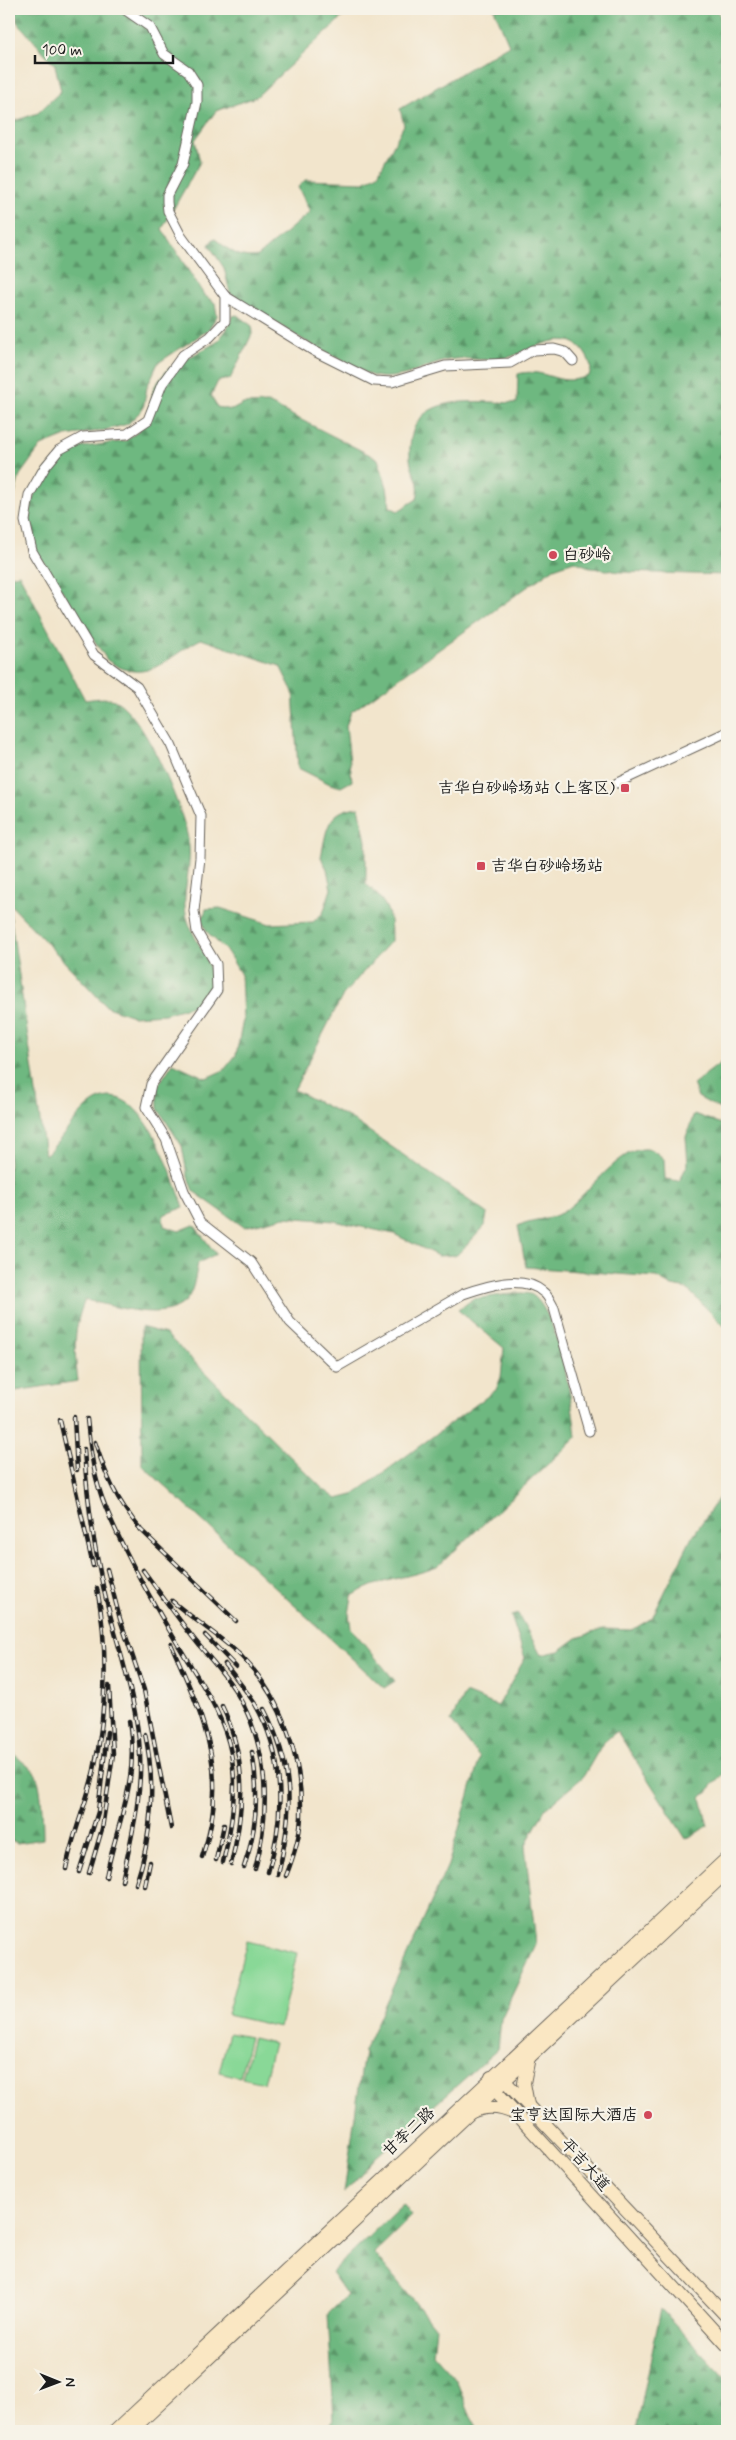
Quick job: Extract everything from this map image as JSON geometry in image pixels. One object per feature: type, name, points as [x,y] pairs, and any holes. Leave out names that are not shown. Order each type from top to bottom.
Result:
[{"type":"main road","name":"甘李二路","points":[[115,2431],[496,2082],[727,1858]]},
{"type":"main road","name":"甘李二路","points":[[131,2431],[468,2114],[496,2082],[530,2056],[727,1872]]},
{"type":"main road","points":[[529,2108],[524,2083],[530,2056]]},
{"type":"main road","name":"平吉大道","points":[[496,2082],[529,2108],[727,2317]]},
{"type":"main road","name":"平吉大道","points":[[496,2082],[517,2115],[727,2345]]},
{"type":"main road","points":[[468,2114],[479,2109],[493,2107],[504,2109],[517,2115]]},
{"type":"street","points":[[124,9],[150,27],[164,54],[188,71],[198,85],[197,102],[184,164],[168,195],[168,210],[181,236],[225,296],[314,351],[374,381],[392,382],[445,366],[510,363],[533,350],[554,349],[564,352],[573,361]]},
{"type":"street","points":[[225,296],[225,320],[210,337],[183,355],[162,384],[148,420],[127,434],[83,437],[59,450],[45,467],[29,495],[25,521],[32,551],[94,655],[137,687],[171,746],[201,816],[200,858],[194,911],[197,932],[216,964],[217,990],[151,1084],[146,1107],[166,1139],[184,1191],[200,1222],[251,1262],[290,1322],[337,1367],[463,1294],[486,1286],[528,1284],[544,1292],[554,1308],[588,1431]]},
{"type":"street","points":[[617,783],[727,732]]},
{"type":"green space","points":[[16,9],[351,9],[256,97],[216,111],[195,140],[200,162],[162,229],[204,295],[215,303],[217,316],[208,330],[158,363],[147,387],[143,409],[128,424],[106,430],[66,436],[41,446],[20,475],[10,511],[9,541],[9,123],[38,113],[61,91],[55,65],[17,22]]},
{"type":"green space","points":[[494,9],[718,9],[727,48],[727,575],[621,572],[592,568],[574,561],[554,568],[351,712],[346,726],[352,781],[341,787],[330,784],[298,768],[293,692],[280,666],[201,639],[156,667],[145,670],[134,671],[121,668],[107,660],[37,552],[31,529],[30,510],[36,489],[47,469],[60,455],[77,448],[125,441],[140,430],[149,410],[154,387],[168,369],[217,342],[227,329],[233,316],[237,315],[252,326],[253,332],[230,379],[218,381],[211,396],[217,407],[232,410],[243,404],[268,403],[378,459],[387,487],[390,507],[398,511],[417,499],[418,486],[410,458],[412,436],[418,421],[430,410],[461,402],[517,403],[518,374],[532,372],[569,380],[589,376],[591,370],[588,358],[576,344],[566,340],[544,344],[501,359],[454,359],[412,373],[393,377],[371,375],[302,339],[230,293],[224,268],[209,245],[214,238],[239,255],[258,256],[310,212],[298,187],[305,180],[364,182],[378,174],[404,125],[400,109],[509,45]]},
{"type":"green space","points":[[19,574],[85,700],[108,698],[123,706],[148,739],[170,784],[185,825],[188,839],[189,866],[185,891],[185,908],[192,932],[209,967],[212,986],[198,1004],[165,1014],[133,1016],[107,1007],[9,903],[9,576]]},
{"type":"green space","points":[[359,807],[366,841],[366,884],[379,897],[387,909],[391,941],[343,995],[294,1090],[350,1118],[487,1213],[485,1226],[457,1255],[438,1256],[394,1234],[334,1221],[285,1217],[244,1227],[193,1191],[187,1174],[182,1146],[158,1109],[157,1087],[173,1063],[206,1078],[224,1070],[236,1055],[243,1020],[241,975],[228,953],[207,932],[202,921],[206,909],[220,908],[270,924],[313,922],[323,913],[331,889],[327,869],[321,857],[327,830],[334,817],[340,812]]},
{"type":"green space","points":[[9,906],[45,1155],[79,1115],[91,1104],[109,1097],[125,1101],[139,1113],[151,1131],[162,1152],[184,1207],[163,1215],[164,1226],[179,1231],[194,1225],[216,1254],[198,1263],[189,1297],[181,1305],[171,1310],[147,1312],[85,1300],[76,1330],[78,1381],[9,1392]]},
{"type":"green space","points":[[727,1058],[727,1113],[698,1097],[693,1084]]},
{"type":"green space","points":[[694,1114],[727,1126],[727,1329],[687,1289],[672,1286],[656,1277],[526,1267],[518,1226],[561,1213],[612,1166],[633,1151],[649,1149],[655,1152],[664,1159],[665,1179],[679,1181],[688,1164],[686,1137]]},
{"type":"green space","points":[[518,1293],[530,1294],[540,1302],[556,1337],[568,1383],[576,1438],[437,1567],[382,1582],[352,1596],[349,1614],[351,1628],[395,1681],[384,1688],[142,1465],[141,1327],[166,1334],[323,1489],[337,1499],[353,1495],[496,1390],[501,1377],[504,1348],[458,1310],[473,1299]]},
{"type":"green space","points":[[727,1486],[727,1770],[701,1798],[708,1826],[686,1839],[617,1731],[603,1743],[583,1777],[545,1809],[525,1846],[536,1944],[501,2019],[498,2049],[376,2157],[344,2193],[364,2051],[448,1865],[480,1758],[451,1721],[465,1693],[498,1706],[525,1658],[511,1616],[518,1614],[541,1655],[559,1651],[577,1638],[603,1629],[632,1630],[652,1618],[692,1537]]},
{"type":"green space","points":[[9,1741],[17,1756],[35,1773],[37,1778],[42,1804],[43,1839],[17,1843],[9,1839]]},
{"type":"green space","points":[[247,1941],[297,1953],[280,2027],[227,2015]]},
{"type":"green space","points":[[229,2033],[250,2037],[240,2077],[219,2072]]},
{"type":"green space","points":[[253,2038],[274,2043],[264,2083],[242,2078]]},
{"type":"green space","points":[[403,2204],[412,2216],[374,2253],[436,2328],[433,2354],[456,2380],[477,2431],[325,2431],[334,2419],[328,2314],[347,2295],[331,2272]]},
{"type":"green space","points":[[661,2309],[727,2380],[727,2431],[636,2431]]},
{"type":"railway","points":[[74,1417],[77,1470]]},
{"type":"railway","points":[[87,1419],[96,1475],[102,1497],[114,1527],[153,1603],[219,1715],[228,1740],[233,1767],[234,1794],[229,1835],[223,1862]]},
{"type":"railway","points":[[60,1420],[93,1566]]},
{"type":"railway","points":[[95,1442],[113,1488],[141,1530],[236,1621]]},
{"type":"railway","points":[[84,1449],[89,1506],[98,1562],[132,1696],[140,1754],[138,1802],[122,1881]]},
{"type":"railway","points":[[107,1569],[120,1619],[144,1690],[171,1828]]},
{"type":"railway","points":[[143,1570],[191,1635],[231,1684],[247,1712],[261,1756],[264,1779],[263,1824],[255,1869]]},
{"type":"railway","points":[[66,1869],[91,1782],[102,1725],[105,1679],[101,1610],[97,1588]]},
{"type":"railway","points":[[172,1601],[241,1656],[268,1690],[279,1710],[294,1751],[301,1795],[299,1832],[286,1876]]},
{"type":"railway","points":[[205,1635],[236,1667]]},
{"type":"railway","points":[[171,1644],[203,1723],[214,1773],[214,1800],[210,1827],[202,1857]]},
{"type":"railway","points":[[225,1664],[255,1704],[265,1724],[277,1765],[279,1808],[274,1851],[268,1872]]},
{"type":"railway","points":[[89,1873],[102,1829],[113,1754],[109,1686]]},
{"type":"railway","points":[[222,1706],[230,1725],[240,1764],[241,1804],[236,1844],[231,1864]]},
{"type":"railway","points":[[264,1709],[281,1751],[288,1790],[286,1830],[278,1875]]},
{"type":"railway","points":[[106,1877],[126,1800],[132,1763],[129,1721]]},
{"type":"railway","points":[[79,1872],[98,1812],[107,1732]]},
{"type":"railway","points":[[136,1884],[146,1848],[151,1810],[150,1772],[145,1734]]},
{"type":"railway","points":[[244,1867],[252,1839],[255,1810],[256,1781],[252,1752]]},
{"type":"railway","points":[[216,1860],[224,1825]]},
{"type":"railway","points":[[145,1886],[150,1862]]},
{"type":"place","name":"白砂岭","points":[[553,555]]},
{"type":"place","name":"吉华白砂岭场站 (上客区)","points":[[625,788]]},
{"type":"place","name":"吉华白砂岭场站","points":[[481,866]]},
{"type":"place","name":"宝亨达国际大酒店","points":[[648,2115]]}]
